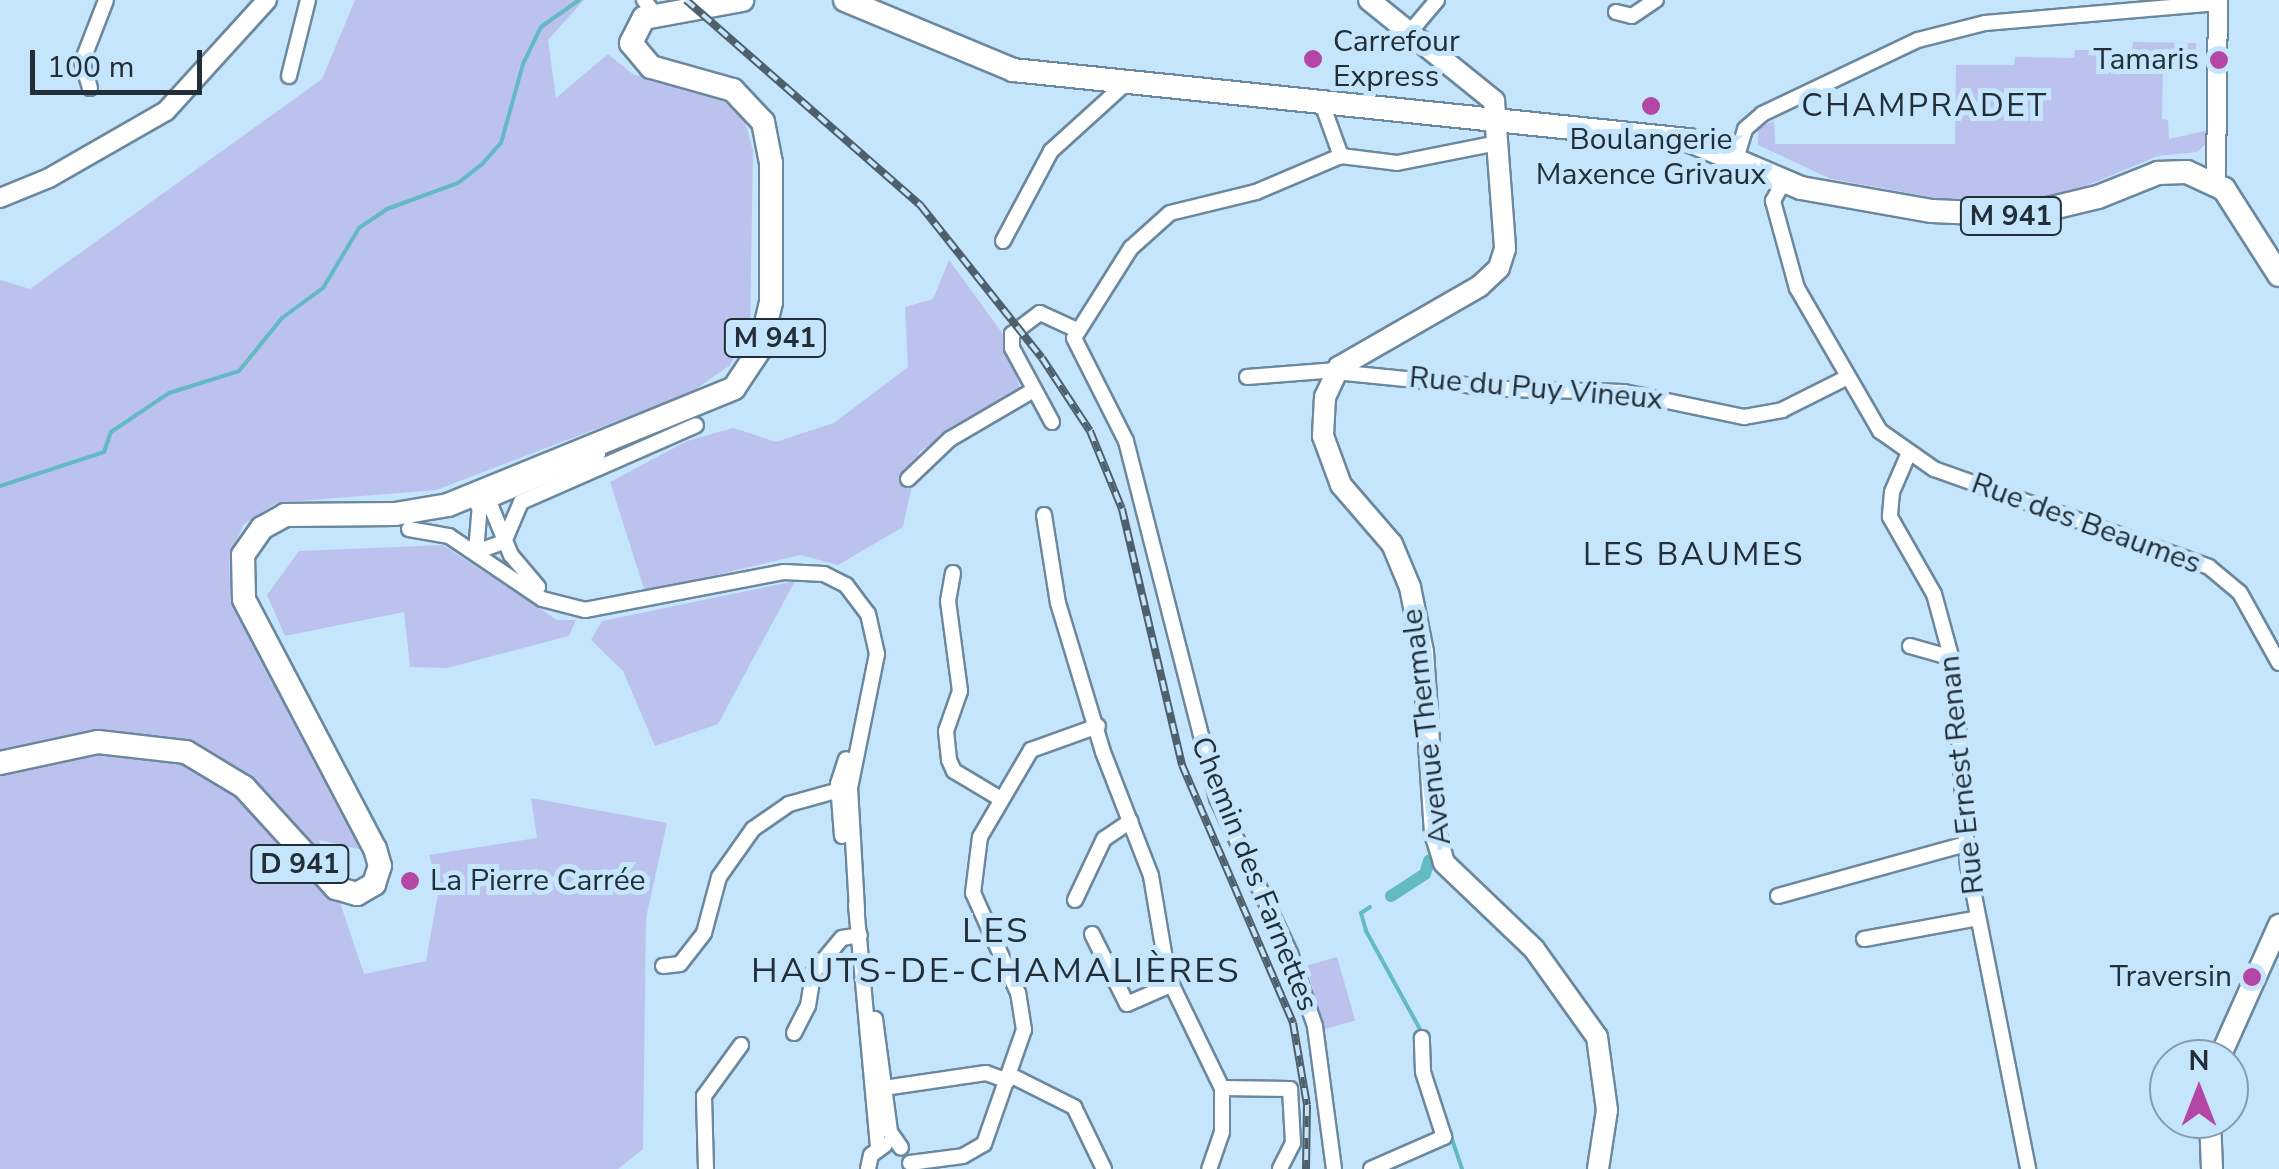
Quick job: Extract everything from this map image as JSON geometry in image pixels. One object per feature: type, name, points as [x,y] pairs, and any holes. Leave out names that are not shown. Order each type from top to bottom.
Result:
[{"type":"main road","points":[[658,10],[742,0]]},
{"type":"main road","name":"M 941","points":[[845,0],[1013,70],[1495,118],[1730,153],[1830,194]]},
{"type":"main road","points":[[1336,371],[1480,286],[1499,268],[1506,230],[1494,144],[1494,101],[1369,0]]},
{"type":"main road","name":"M 941","points":[[293,682],[255,595],[252,570],[259,550],[276,533],[307,522],[399,529],[484,508],[696,425],[742,396],[772,348],[779,303],[779,157],[771,122],[752,92],[720,74],[643,59],[636,33],[658,10]]},
{"type":"main road","name":"M 941","points":[[293,682],[241,590],[240,566],[253,537],[292,513],[395,514],[448,505],[623,438],[734,388],[760,349],[771,302],[770,163],[763,122],[744,98],[717,81],[640,62],[632,34],[658,10]]},
{"type":"main road","name":"M 941","points":[[1730,153],[1784,181],[1830,194],[2003,217],[2071,205],[2158,174],[2206,179]]},
{"type":"main road","points":[[2206,179],[2251,232],[2276,278]]},
{"type":"main road","name":"Avenue Thermale","points":[[1336,371],[1322,417],[1331,464],[1398,553],[1417,615],[1437,844],[1451,873],[1522,935],[1597,1037],[1607,1110],[1598,1169]]},
{"type":"main road","name":"D 941","points":[[0,773],[97,750],[182,762],[246,801],[328,896],[352,906],[391,879],[390,855],[293,682]]},
{"type":"main road","name":"D 941","points":[[0,763],[98,742],[186,752],[244,786],[336,888],[352,894],[373,894]]},
{"type":"main road","points":[[2227,1039],[2279,925]]},
{"type":"main road","points":[[2211,1139],[2212,1169]]},
{"type":"street","points":[[90,88],[82,62],[106,0]]},
{"type":"street","points":[[0,198],[48,178],[166,111],[266,0]]},
{"type":"street","points":[[289,76],[308,0]]},
{"type":"street","points":[[1410,32],[1437,0]]},
{"type":"street","points":[[1616,12],[1632,16],[1656,0]]},
{"type":"street","points":[[1730,153],[1762,114],[1932,36],[1985,23],[2218,2],[2218,143],[2206,179]]},
{"type":"street","points":[[1003,241],[1052,151],[1127,82]]},
{"type":"street","points":[[1321,101],[1341,156]]},
{"type":"street","points":[[1052,422],[1012,348],[1015,330],[1040,314],[1077,330],[1150,226],[1170,213],[1256,192],[1341,156],[1397,163],[1494,144]]},
{"type":"street","points":[[1784,181],[1773,200],[1797,288],[1880,431],[1908,455]]},
{"type":"street","name":"Chemin des Farnettes","points":[[1077,330],[1074,348],[1126,441],[1217,798],[1290,952],[1314,1026],[1334,1169]]},
{"type":"street","name":"Rue du Puy Vineux","points":[[1247,377],[1336,371],[1506,389],[1624,392],[1744,416],[1782,410],[1846,378]]},
{"type":"street","points":[[908,479],[950,439],[1034,390]]},
{"type":"street","points":[[476,552],[504,542],[522,502],[696,425]]},
{"type":"street","points":[[448,505],[484,508],[575,467],[623,438]]},
{"type":"street","name":"Rue Ernest Renan","points":[[1908,455],[1892,492],[1890,517],[1934,594],[1952,658],[1966,844],[2028,1169]]},
{"type":"street","name":"Rue des Beaumes","points":[[1908,455],[2209,566],[2240,593],[2279,663]]},
{"type":"street","points":[[484,508],[524,575],[558,604]]},
{"type":"street","points":[[476,552],[484,508]]},
{"type":"street","points":[[1044,515],[1054,586],[1098,726],[1152,876],[1170,985],[1222,1088],[1222,1132],[1209,1169]]},
{"type":"street","points":[[399,529],[449,536],[558,604],[600,611],[768,574],[830,576],[859,598],[875,638],[876,670],[844,789],[878,1148],[868,1169]]},
{"type":"street","points":[[953,573],[948,601],[960,693],[946,731],[949,760],[954,771],[1001,799]]},
{"type":"street","points":[[1910,646],[1952,658]]},
{"type":"street","points":[[864,978],[890,1132],[910,1166],[978,1148],[1009,1078],[1025,1014],[978,909],[972,875],[980,837],[1031,750],[1098,726]]},
{"type":"street","points":[[663,966],[680,964],[704,933],[719,877],[753,828],[789,804],[844,789]]},
{"type":"street","points":[[1075,900],[1104,839],[1131,821]]},
{"type":"street","points":[[1778,896],[1966,844]]},
{"type":"street","points":[[1864,940],[1978,918]]},
{"type":"street","points":[[1092,934],[1127,1004],[1170,985]]},
{"type":"street","points":[[794,1033],[808,1006],[808,981],[842,938],[860,935]]},
{"type":"street","points":[[1371,1169],[1444,1137],[1423,1072],[1422,1038]]},
{"type":"street","points":[[706,1169],[704,1096],[741,1045]]},
{"type":"street","points":[[884,1088],[986,1073],[1009,1078],[1074,1107],[1104,1169]]},
{"type":"street","points":[[1222,1088],[1290,1089],[1294,1143],[1280,1169]]},
{"type":"street","points":[[878,1148],[901,1148]]},
{"type":"shaded area","points":[[355,0],[584,0],[548,40],[556,98],[608,54],[634,75],[713,92],[744,119],[753,150],[750,332],[729,366],[690,393],[436,490],[276,503],[243,525],[229,561],[231,597],[367,851],[319,840],[364,974],[426,961],[439,888],[429,855],[537,838],[531,798],[667,823],[646,918],[643,1149],[618,1169],[0,1169],[0,280],[30,289],[322,79]]},
{"type":"shaded area","points":[[2133,42],[2196,43],[2196,55],[2163,56],[2162,119],[2168,120],[2169,139],[2209,130],[2208,142],[2197,152],[2158,156],[2069,193],[1997,204],[1959,202],[1831,179],[1758,145],[1758,128],[1774,121],[1775,144],[1955,144],[1956,65],[2014,65],[2015,57],[2074,58],[2075,50],[2132,50]]},
{"type":"shaded area","points":[[949,260],[1003,334],[1021,391],[919,452],[903,527],[838,565],[800,555],[645,592],[610,482],[687,441],[733,428],[776,442],[834,423],[908,367],[905,307],[933,299]]},
{"type":"shaded area","points":[[443,545],[557,620],[576,620],[569,636],[447,668],[410,667],[404,612],[285,636],[267,595],[299,551]]},
{"type":"shaded area","points":[[795,581],[718,724],[655,746],[623,671],[591,640],[602,621]]},
{"type":"shaded area","points":[[1337,957],[1355,1020],[1324,1029],[1306,966]]},
{"type":"waterway","points":[[0,486],[104,452],[111,432],[169,393],[239,371],[282,318],[323,288],[359,228],[387,209],[458,183],[482,164],[501,143],[523,64],[541,27],[579,0]]},
{"type":"waterway","points":[[1391,896],[1425,874],[1429,861]]},
{"type":"waterway","points":[[1370,907],[1361,913],[1366,931],[1422,1033]]},
{"type":"waterway","points":[[1445,1118],[1462,1169]]},
{"type":"railway","points":[[686,0],[921,206],[1042,358],[1090,431],[1122,509],[1182,765],[1293,1023],[1307,1105],[1306,1169]]},
{"type":"place","name":"Carrefour Express","points":[[1313,59]]},
{"type":"place","name":"Tamaris","points":[[2219,60]]},
{"type":"place","name":"Boulangerie Maxence Grivaux","points":[[1651,106]]},
{"type":"place","name":"La Pierre Carrée","points":[[410,881]]},
{"type":"place","name":"Traversin","points":[[2252,977]]},
{"type":"district","name":"CHAMPRADET","points":[[1925,106]]},
{"type":"district","name":"LES BAUMES","points":[[1694,555]]},
{"type":"district","name":"LES HAUTS-DE-CHAMALIÈRES","points":[[996,951]]}]
